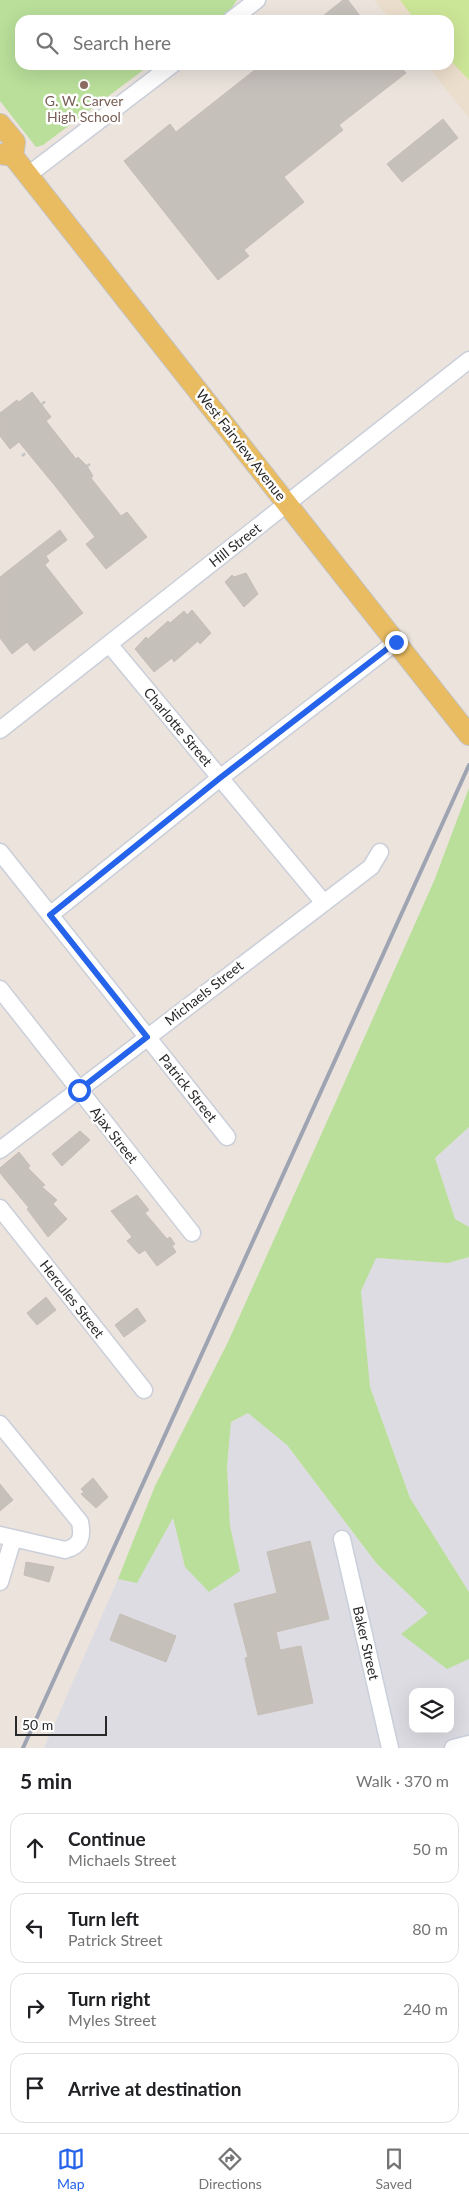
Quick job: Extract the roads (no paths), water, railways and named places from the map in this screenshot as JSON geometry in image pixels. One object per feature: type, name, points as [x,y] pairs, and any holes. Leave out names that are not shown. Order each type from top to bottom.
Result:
[{"type":"main road","name":"West Fairview Avenue","points":[[0,124],[15,142],[6,155],[28,175],[469,735]]},
{"type":"street","points":[[238,15],[257,0]]},
{"type":"street","points":[[28,175],[165,70]]},
{"type":"street","name":"Hill Street","points":[[0,730],[469,360]]},
{"type":"street","points":[[50,915],[220,778],[396,642]]},
{"type":"street","name":"Charlotte Street","points":[[109,644],[324,903]]},
{"type":"street","name":"Patrick Street","points":[[0,852],[227,1137]]},
{"type":"street","name":"Michaels Street","points":[[0,1150],[371,867],[380,852]]},
{"type":"street","name":"Ajax Street","points":[[0,989],[192,1233]]},
{"type":"street","name":"Hercules Street","points":[[0,1208],[144,1390]]},
{"type":"street","points":[[0,1424],[80,1522],[82,1532],[79,1543],[65,1550],[7,1537],[0,1582]]},
{"type":"street","name":"Baker Street","points":[[342,1539],[390,1748]]},
{"type":"street","points":[[453,1748],[469,1744]]},
{"type":"railway","points":[[23,1748],[469,765]]},
{"type":"place","name":"G. W. Carver High School","points":[[84,85]]}]
